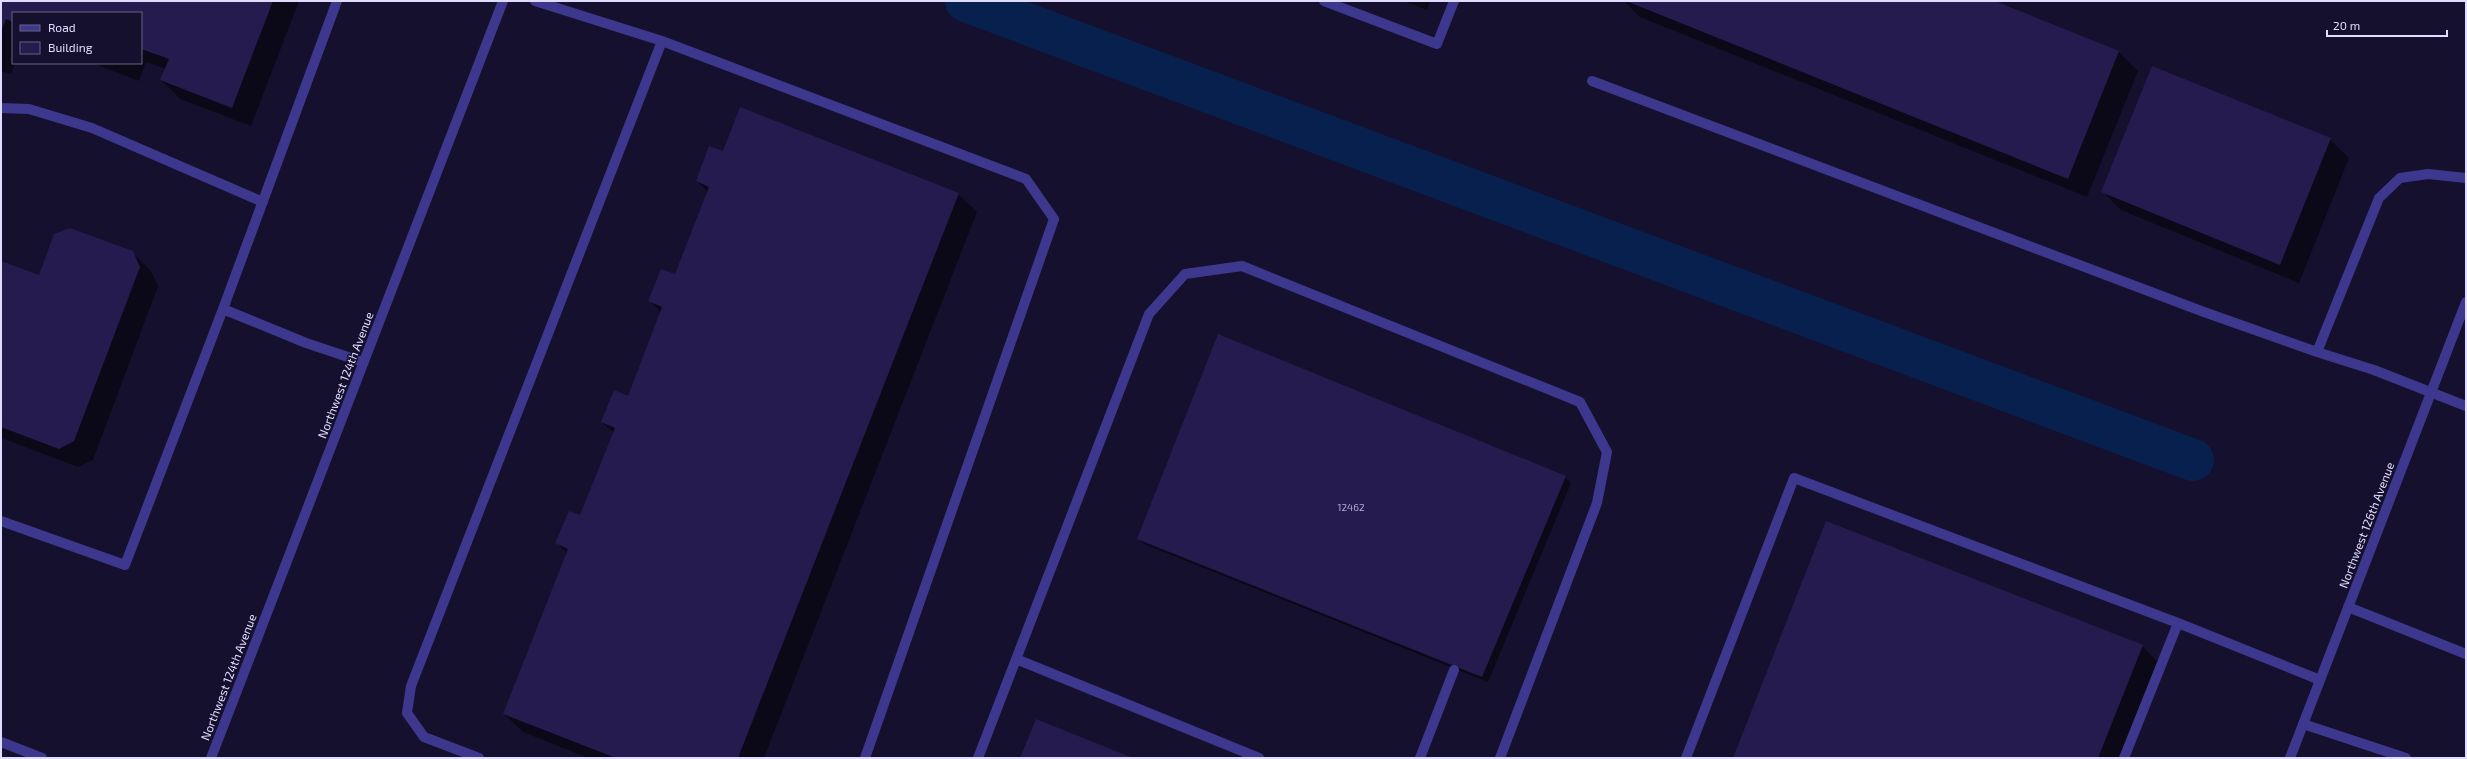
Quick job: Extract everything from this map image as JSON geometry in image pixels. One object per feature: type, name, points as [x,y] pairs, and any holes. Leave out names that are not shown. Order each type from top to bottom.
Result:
[{"type":"street","points":[[1,520],[125,565],[223,309],[337,1]]},
{"type":"street","name":"Northwest 124th Avenue","points":[[211,758],[503,1]]},
{"type":"street","points":[[535,1],[662,41],[1026,179],[1054,219],[865,758]]},
{"type":"street","points":[[1324,1],[1437,44],[1454,1]]},
{"type":"street","points":[[479,758],[424,737],[407,713],[411,686],[662,41]]},
{"type":"street","points":[[1592,81],[2204,312],[2431,392],[2466,406]]},
{"type":"street","points":[[1,108],[29,109],[92,128],[263,202]]},
{"type":"street","points":[[2317,352],[2379,198],[2400,178],[2428,174],[2466,178]]},
{"type":"street","points":[[978,758],[1149,314],[1185,274],[1242,266],[1580,402],[1607,452],[1597,503],[1500,758]]},
{"type":"street","name":"Northwest 126th Avenue","points":[[2290,758],[2466,302]]},
{"type":"street","points":[[223,309],[306,343],[364,362]]},
{"type":"street","points":[[1686,758],[1794,478],[2178,623],[2320,680]]},
{"type":"street","points":[[2348,607],[2466,654]]},
{"type":"street","points":[[2124,758],[2178,623]]},
{"type":"street","points":[[1016,658],[1259,758]]},
{"type":"street","points":[[1420,758],[1454,670]]},
{"type":"street","points":[[2303,724],[2406,758]]},
{"type":"street","points":[[1,742],[42,758]]},
{"type":"building","points":[[1,1],[273,1],[232,108],[160,80],[169,59],[142,49],[142,12],[12,12],[12,22],[6,19],[1,32]]},
{"type":"building","points":[[1626,1],[1995,1],[2119,51],[2068,179]]},
{"type":"building","points":[[2152,66],[2331,138],[2280,265],[2101,192]]},
{"type":"building","points":[[740,107],[959,193],[738,758],[616,758],[503,714],[568,549],[555,543],[569,511],[580,515],[615,428],[601,422],[614,390],[628,396],[662,307],[648,301],[661,269],[675,274],[709,187],[696,181],[709,146],[723,151]]},
{"type":"building","points":[[70,228],[133,251],[140,267],[74,441],[59,449],[1,427],[1,261],[39,275],[54,234]]},
{"type":"building","points":[[1218,334],[1566,476],[1482,677],[1137,539]]},
{"type":"building","points":[[1826,521],[2143,645],[2098,758],[1733,758]]},
{"type":"building","points":[[1036,719],[1133,758],[1020,758]]},
{"type":"waterway","points":[[966,1],[2193,460]]}]
